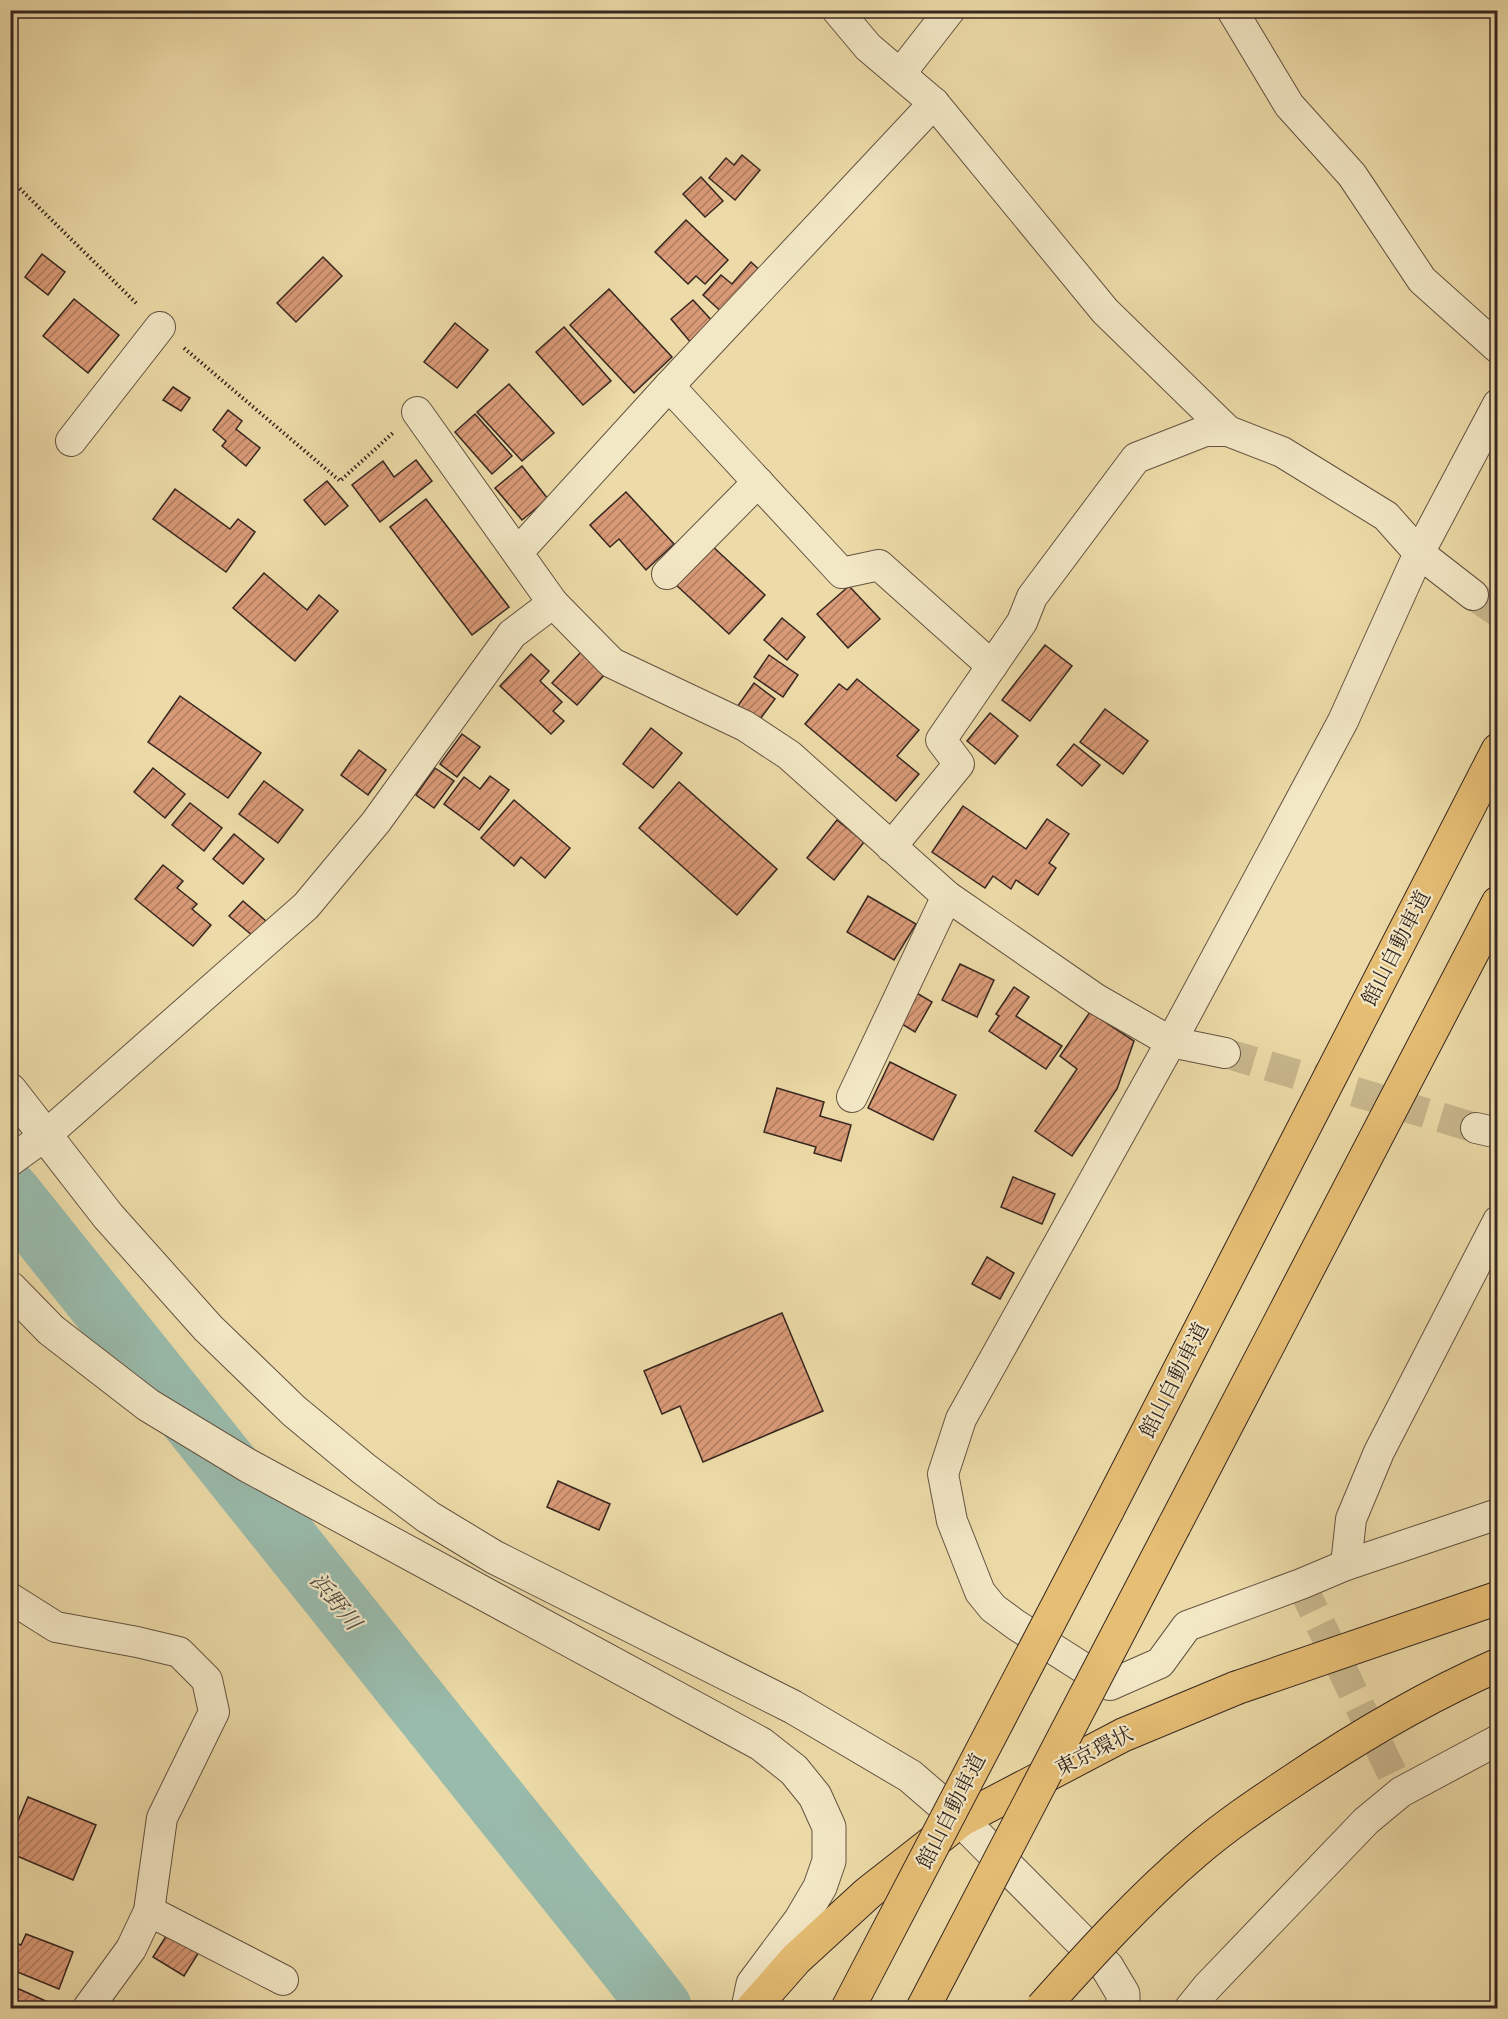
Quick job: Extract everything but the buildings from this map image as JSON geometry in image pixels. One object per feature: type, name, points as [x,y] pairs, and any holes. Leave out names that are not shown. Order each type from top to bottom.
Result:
[{"type":"highway","name":"館山自動車道","points":[[848,2008],[1107,1511],[1497,750]]},
{"type":"highway","points":[[923,2008],[1497,903]]},
{"type":"highway","name":"東京環状","points":[[753,2008],[796,1959],[868,1893],[961,1821],[1123,1735],[1236,1688],[1497,1598]]},
{"type":"highway","points":[[1042,2008],[1153,1890],[1195,1851],[1240,1816],[1348,1743],[1497,1665]]},
{"type":"street","points":[[837,10],[868,47],[934,103],[1105,311],[1228,431]]},
{"type":"street","points":[[900,74],[950,10]]},
{"type":"street","points":[[1232,10],[1289,105],[1352,175],[1422,280],[1497,348]]},
{"type":"street","points":[[518,552],[669,386],[934,103]]},
{"type":"street","points":[[71,441],[160,327]]},
{"type":"street","points":[[669,386],[842,573],[879,565],[992,666]]},
{"type":"street","points":[[1497,404],[1419,553],[1343,721],[1171,1042],[961,1419],[943,1474],[952,1521],[980,1592],[993,1608],[1016,1625],[1110,1685],[1160,1663],[1187,1626],[1346,1565],[1497,1514]]},
{"type":"street","points":[[417,412],[553,603],[612,663],[745,726],[789,755],[947,896],[1096,999],[1171,1042],[1225,1053]]},
{"type":"street","points":[[891,847],[959,764],[941,740],[1022,622],[1032,597],[1136,458],[1205,431],[1228,431],[1282,452],[1386,516],[1419,553],[1473,595]]},
{"type":"street","points":[[667,574],[758,482]]},
{"type":"street","points":[[10,1161],[46,1135],[306,906],[376,822],[512,634],[553,603]]},
{"type":"street","points":[[852,1097],[947,896]]},
{"type":"street","points":[[10,1090],[108,1216],[208,1328],[294,1411],[363,1469],[428,1516],[494,1557],[803,1712],[910,1776],[961,1821],[1107,1967],[1123,1994],[1123,2008]]},
{"type":"street","points":[[1346,1565],[1351,1519],[1379,1452],[1497,1221]]},
{"type":"street","points":[[10,1288],[51,1330],[148,1405],[247,1466],[761,1744],[794,1770],[815,1796],[829,1827],[829,1861],[820,1887],[800,1921],[753,1984],[748,2008]]},
{"type":"street","points":[[10,1598],[56,1627],[178,1652],[207,1680],[213,1712],[162,1818],[149,1911],[131,1949],[88,2008]]},
{"type":"street","points":[[1190,2008],[1207,1987],[1366,1821],[1401,1792],[1497,1740]]},
{"type":"street","points":[[149,1911],[283,1980]]},
{"type":"path","points":[[10,179],[160,327],[340,481],[417,412]]},
{"type":"waterway","name":"浜野川","points":[[10,1193],[661,2008]]},
{"type":"tunnel","points":[[1473,595],[1498,612]]},
{"type":"tunnel","points":[[1225,1053],[1476,1128]]},
{"type":"tunnel","points":[[1301,1584],[1401,1792]]}]
